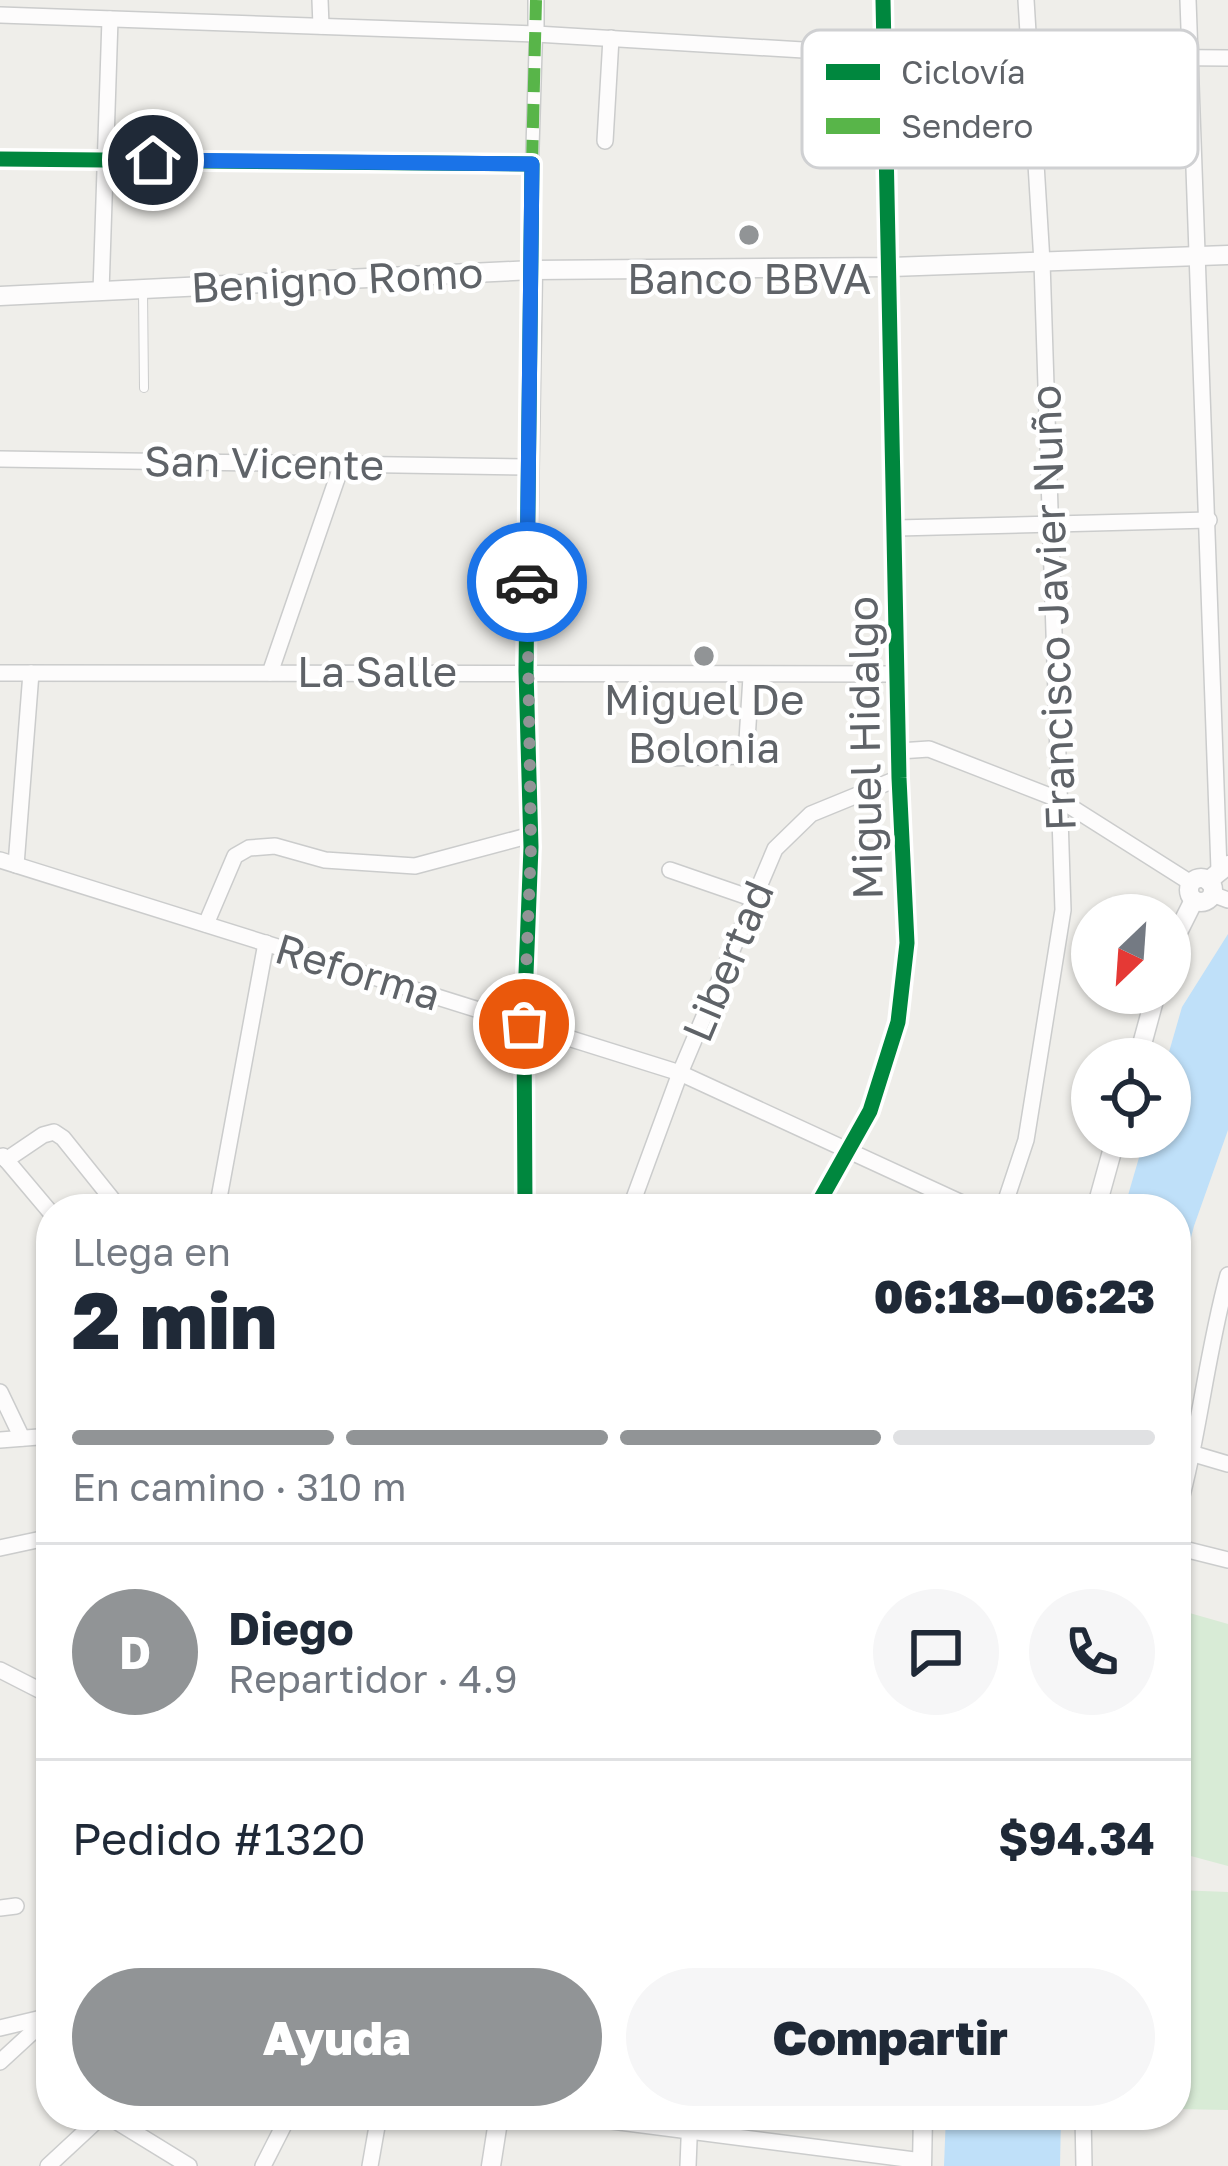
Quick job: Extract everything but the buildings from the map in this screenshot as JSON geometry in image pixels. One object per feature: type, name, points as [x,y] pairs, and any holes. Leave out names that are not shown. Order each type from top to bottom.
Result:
[{"type":"street","points":[[320,0],[321,26]]},
{"type":"street","points":[[525,1194],[524,1024],[531,835],[526,671],[536,0]]},
{"type":"street","name":"Miguel Hidalgo","points":[[884,0],[885,30]]},
{"type":"street","name":"Francisco Javier Nuño","points":[[1026,0],[1028,30]]},
{"type":"street","points":[[1188,0],[1189,30]]},
{"type":"street","points":[[0,15],[536,34],[802,50]]},
{"type":"street","points":[[101,292],[110,19]]},
{"type":"street","points":[[604,141],[611,38]]},
{"type":"street","points":[[1198,59],[1228,58]]},
{"type":"street","points":[[0,159],[532,164]]},
{"type":"street","name":"Miguel Hidalgo","points":[[824,1194],[870,1111],[898,1022],[907,943],[899,778],[889,168]]},
{"type":"street","name":"Francisco Javier Nuño","points":[[1008,1194],[1026,1140],[1064,910],[1037,168]]},
{"type":"street","points":[[1191,916],[1212,885],[1220,605],[1209,520],[1195,168]]},
{"type":"street","name":"Benigno Romo","points":[[0,296],[533,269],[891,267],[1228,255]]},
{"type":"street","name":"San Vicente","points":[[0,459],[528,467]]},
{"type":"street","points":[[270,673],[342,464]]},
{"type":"street","points":[[897,528],[1209,520]]},
{"type":"street","name":"La Salle","points":[[0,673],[898,674]]},
{"type":"street","points":[[8,863],[31,673]]},
{"type":"street","points":[[666,758],[746,756],[751,676]]},
{"type":"street","points":[[899,751],[929,749],[1060,800],[1212,885]]},
{"type":"street","name":"Libertad","points":[[636,1194],[680,1073],[775,850],[811,814],[899,778]]},
{"type":"street","points":[[206,924],[235,856],[249,848],[275,846],[325,860],[415,866],[531,835]]},
{"type":"street","name":"Reforma","points":[[8,863],[680,1073],[938,1194]]},
{"type":"street","points":[[670,870],[754,899]]},
{"type":"street","points":[[220,1194],[266,943]]},
{"type":"street","points":[[36,1196],[3,1156],[54,1132],[108,1194]]},
{"type":"street","points":[[1100,1194],[1110,1158]]},
{"type":"street","points":[[1191,1465],[1228,1275]]},
{"type":"street","points":[[0,1392],[22,1438]]},
{"type":"street","points":[[0,1440],[36,1437]]},
{"type":"street","points":[[1194,1454],[1228,1464]]},
{"type":"street","points":[[0,1548],[36,1540]]},
{"type":"street","points":[[1191,1551],[1228,1560]]},
{"type":"street","points":[[0,1670],[36,1687]]},
{"type":"street","points":[[0,2028],[36,2019]]},
{"type":"street","points":[[0,2062],[36,2029]]},
{"type":"street","points":[[48,2166],[88,2130]]},
{"type":"street","points":[[130,2130],[190,2166]]},
{"type":"street","points":[[263,2166],[281,2130]]},
{"type":"street","points":[[370,2166],[376,2130]]},
{"type":"street","points":[[491,2166],[497,2130]]},
{"type":"street","points":[[688,2166],[690,2130]]},
{"type":"street","points":[[730,2130],[922,2164],[923,2130]]},
{"type":"street","points":[[1083,2130],[1084,2166]]},
{"type":"lane","points":[[143,290],[143,388]]},
{"type":"green space","points":[[1191,1613],[1228,1624],[1228,1866],[1191,1856]]},
{"type":"green space","points":[[1191,1891],[1228,1892],[1228,2110],[1191,2109]]},
{"type":"water","points":[[1228,934],[1228,1130],[1191,1238],[1191,1194],[1128,1194],[1139,1158],[1191,1158],[1191,1038],[1173,1038],[1180,1014],[1191,1014],[1191,993]]},
{"type":"water","points":[[945,2130],[1061,2130],[1060,2166],[944,2166]]},
{"type":"marked path","points":[[532,164],[536,0]]},
{"type":"cycle path","points":[[883,0],[884,30]]},
{"type":"cycle path","points":[[0,159],[532,164],[526,671],[531,847],[524,1024],[525,1194]]},
{"type":"cycle path","points":[[823,1194],[870,1111],[898,1022],[907,943],[899,778],[886,168]]},
{"type":"way so far","points":[[524,1024],[531,847],[527,582]]},
{"type":"place","name":"Banco BBVA","points":[[749,235]]},
{"type":"place","name":"Miguel De Bolonia","points":[[704,656]]},
{"type":"route","points":[[153,160],[532,164],[527,582]]}]
